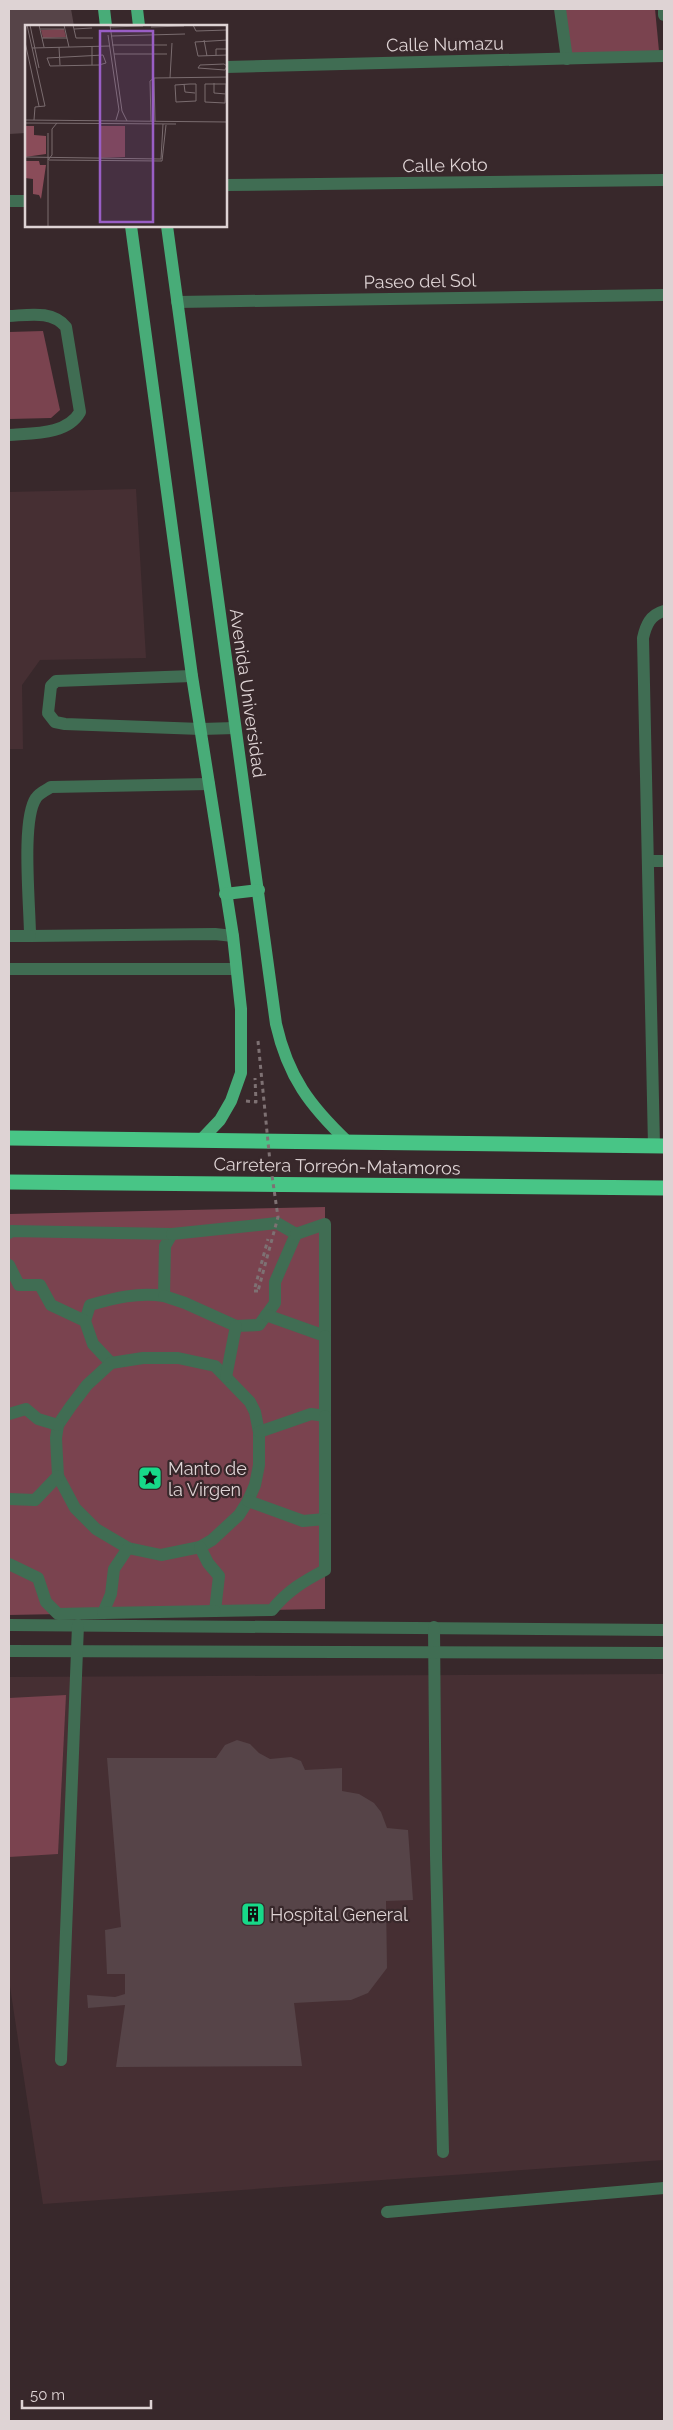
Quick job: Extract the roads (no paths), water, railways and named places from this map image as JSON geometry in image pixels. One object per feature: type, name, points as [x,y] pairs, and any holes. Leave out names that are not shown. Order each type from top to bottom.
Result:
[{"type":"highway","points":[[9,1138],[659,1146]]},
{"type":"highway","name":"Carretera Torreón-Matamoros","points":[[9,1182],[664,1188]]},
{"type":"main road","points":[[104,9],[106,25]]},
{"type":"main road","points":[[137,9],[139,25]]},
{"type":"main road","points":[[131,228],[192,676],[224,894],[232,936],[241,1009],[240,1072],[232,1101],[220,1120],[201,1140]]},
{"type":"main road","name":"Avenida Universidad","points":[[167,228],[276,1024],[289,1068],[301,1090],[322,1117],[348,1142]]},
{"type":"main road","points":[[224,894],[259,890]]},
{"type":"street","points":[[560,9],[567,59]]},
{"type":"street","points":[[664,9],[664,15]]},
{"type":"street","name":"Calle Numazu","points":[[228,67],[664,56]]},
{"type":"street","name":"Calle Koto","points":[[228,185],[664,180]]},
{"type":"street","points":[[9,201],[25,201]]},
{"type":"street","name":"Paseo del Sol","points":[[177,302],[664,295]]},
{"type":"street","points":[[9,316],[43,315],[54,317],[66,327],[80,412],[75,421],[62,428],[9,435]]},
{"type":"street","points":[[659,1146],[648,861],[643,638],[645,626],[650,619],[664,611]]},
{"type":"street","points":[[192,676],[56,681],[51,686],[48,713],[55,722],[65,724],[201,729],[235,728]]},
{"type":"street","points":[[30,936],[28,837],[31,811],[36,798],[41,793],[52,787],[209,784]]},
{"type":"street","points":[[648,861],[664,861]]},
{"type":"street","points":[[9,936],[215,934],[232,936]]},
{"type":"street","points":[[9,969],[236,969]]},
{"type":"street","points":[[9,1233],[11,1231],[172,1234],[277,1223],[296,1234]]},
{"type":"street","points":[[9,1564],[38,1578],[46,1602],[58,1614],[272,1610],[290,1591],[325,1570],[325,1224],[296,1234],[275,1282],[275,1302],[259,1325],[236,1326],[185,1302],[164,1296],[139,1294],[112,1298],[90,1305],[85,1320],[93,1344],[111,1363]]},
{"type":"street","points":[[164,1296],[165,1246],[172,1234]]},
{"type":"street","points":[[9,1265],[19,1285],[40,1285],[52,1305],[85,1320]]},
{"type":"street","points":[[266,1315],[325,1336]]},
{"type":"street","points":[[226,1377],[236,1326]]},
{"type":"street","points":[[143,1358],[178,1358],[215,1366],[250,1402],[255,1412],[259,1432],[259,1465],[255,1485],[239,1515],[212,1540],[200,1547],[161,1555],[128,1548],[96,1529],[75,1508],[58,1476],[56,1438],[58,1425],[88,1386],[111,1363],[143,1358]]},
{"type":"street","points":[[9,1414],[26,1409],[38,1418],[58,1425]]},
{"type":"street","points":[[259,1432],[311,1414],[325,1416]]},
{"type":"street","points":[[9,1499],[35,1500],[58,1476]]},
{"type":"street","points":[[248,1501],[303,1521],[325,1519]]},
{"type":"street","points":[[200,1547],[208,1563],[219,1576],[215,1611]]},
{"type":"street","points":[[103,1613],[111,1594],[114,1569],[128,1548]]},
{"type":"street","points":[[9,1625],[664,1630]]},
{"type":"street","points":[[61,2060],[78,1625]]},
{"type":"street","points":[[434,1627],[442,2152]]},
{"type":"street","points":[[236,1628],[236,1650]]},
{"type":"street","points":[[9,1651],[236,1650],[664,1653]]},
{"type":"street","points":[[387,2212],[664,2188]]},
{"type":"place","name":"Manto de la Virgen","points":[[150,1478]]},
{"type":"place","name":"Hospital General","points":[[253,1914]]}]
